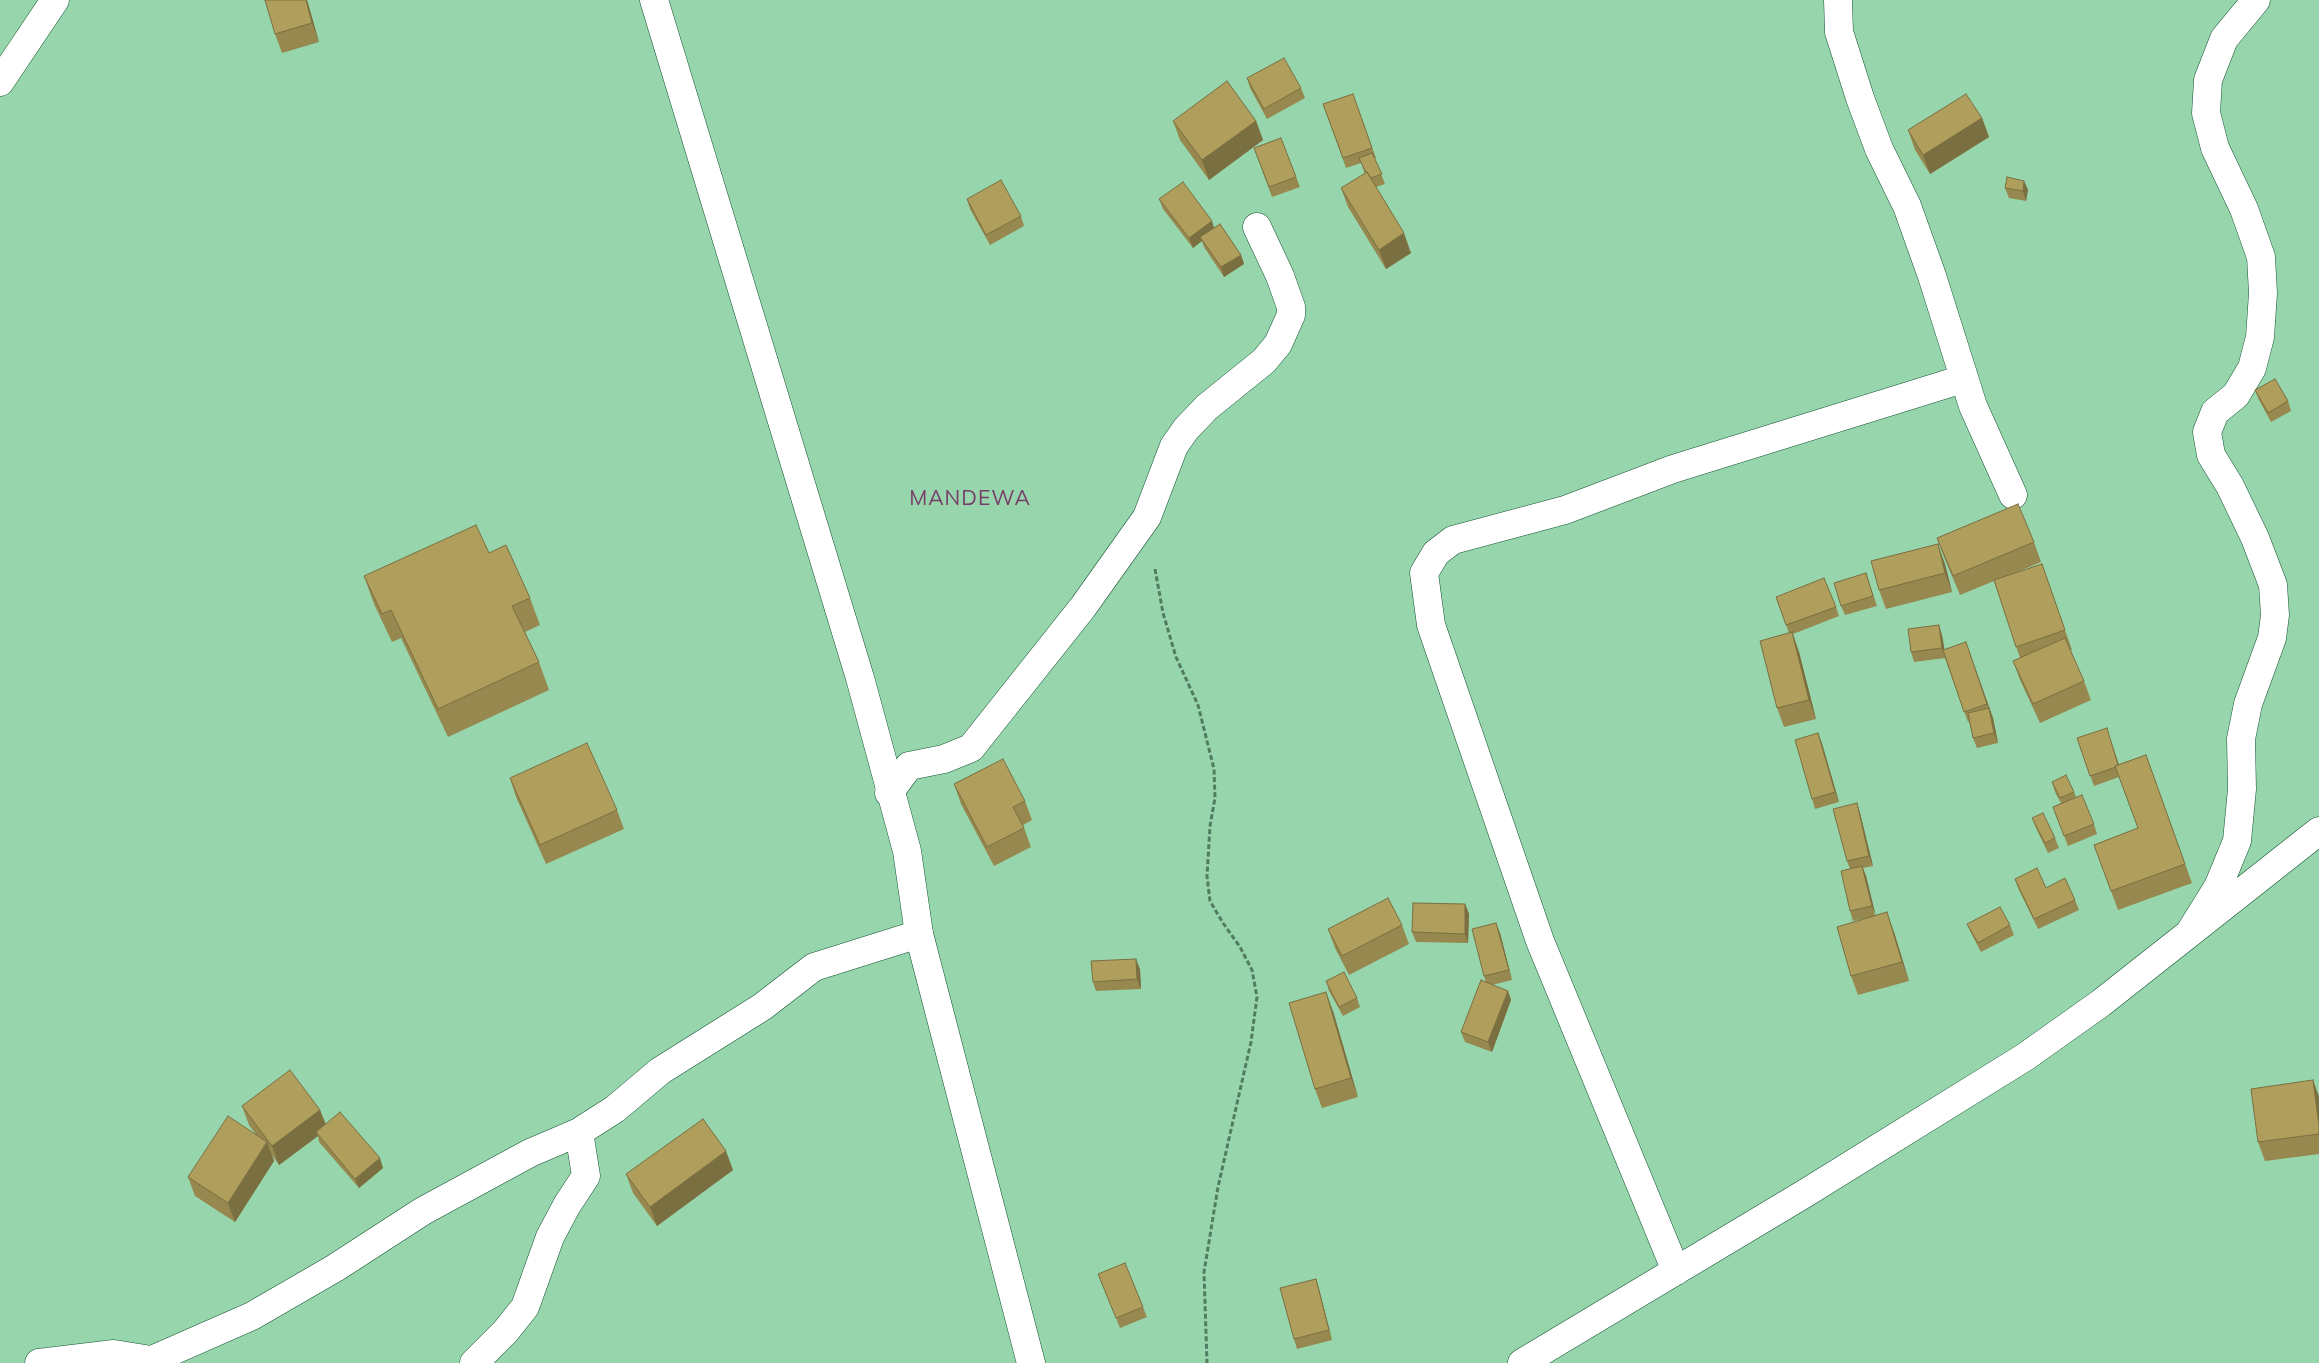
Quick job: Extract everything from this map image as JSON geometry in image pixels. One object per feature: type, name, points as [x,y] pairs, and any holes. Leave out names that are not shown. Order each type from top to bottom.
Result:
[{"type":"street","points":[[0,82],[55,0]]},
{"type":"street","points":[[1838,0],[1839,32],[1860,98],[1879,149],[1907,206],[1932,276],[1963,379],[2013,495]]},
{"type":"street","points":[[2190,932],[2218,887],[2237,841],[2242,789],[2241,739],[2248,704],[2272,638],[2275,615],[2273,585],[2230,486],[2211,455],[2207,432],[2215,412],[2236,395],[2252,368],[2260,337],[2261,257],[2244,209],[2215,148],[2206,113],[2208,80],[2224,39],[2256,0]]},
{"type":"street","points":[[656,1],[860,678],[889,794],[906,851],[919,934],[1031,1363]]},
{"type":"street","points":[[889,794],[908,766],[944,759],[971,748],[1083,607],[1147,518],[1174,446],[1186,429],[1206,407],[1264,361],[1278,344],[1287,325],[1291,306],[1280,276],[1256,227]]},
{"type":"street","points":[[1676,1271],[1540,941],[1431,625],[1424,573],[1436,553],[1453,540],[1565,510],[1673,469],[1963,379]]},
{"type":"street","points":[[1522,1363],[2025,1057],[2101,1003],[2319,831]]},
{"type":"street","points":[[39,1363],[114,1354],[148,1362],[252,1316],[335,1268],[423,1211],[530,1153],[579,1132],[615,1109],[660,1071],[762,1007],[814,967],[919,934]]},
{"type":"street","points":[[474,1363],[505,1332],[524,1307],[550,1238],[567,1204],[586,1176],[579,1132]]},
{"type":"path","points":[[1147,518],[1163,613],[1176,657],[1198,705],[1214,769],[1215,798],[1210,826],[1207,876],[1210,901],[1222,924],[1240,947],[1252,970],[1256,997],[1250,1042],[1218,1187],[1204,1272],[1207,1363]]},
{"type":"building","points":[[265,0],[306,0],[312,23],[275,34]]},
{"type":"building","points":[[1284,58],[1301,88],[1264,109],[1247,78]]},
{"type":"building","points":[[1227,81],[1256,121],[1202,160],[1173,121]]},
{"type":"building","points":[[1353,94],[1372,148],[1343,158],[1323,104]]},
{"type":"building","points":[[1966,94],[1982,118],[1923,155],[1908,130]]},
{"type":"building","points":[[1281,138],[1296,177],[1269,187],[1254,148]]},
{"type":"building","points":[[1372,153],[1382,174],[1371,178],[1366,173],[1359,158]]},
{"type":"building","points":[[1367,172],[1404,233],[1379,250],[1341,188]]},
{"type":"building","points":[[2007,177],[2024,181],[2023,191],[2005,188]]},
{"type":"building","points":[[1001,180],[1021,216],[986,235],[967,199]]},
{"type":"building","points":[[1183,182],[1212,221],[1189,238],[1159,199]]},
{"type":"building","points":[[1220,224],[1241,255],[1221,267],[1200,237]]},
{"type":"building","points":[[2275,379],[2288,401],[2268,413],[2255,390]]},
{"type":"building","points":[[2018,504],[2034,542],[1953,576],[1937,538]]},
{"type":"building","points":[[476,525],[489,553],[506,545],[530,598],[512,606],[539,662],[438,709],[391,610],[382,614],[364,576]]},
{"type":"building","points":[[1938,544],[1945,573],[1879,590],[1871,561]]},
{"type":"building","points":[[2042,564],[2065,630],[2016,647],[1994,580]]},
{"type":"building","points":[[1866,573],[1873,596],[1841,606],[1834,583]]},
{"type":"building","points":[[1824,578],[1836,607],[1786,625],[1776,597]]},
{"type":"building","points":[[1939,625],[1942,648],[1911,652],[1908,629]]},
{"type":"building","points":[[1792,632],[1809,700],[1777,708],[1760,641]]},
{"type":"building","points":[[2065,638],[2084,681],[2033,704],[2013,661]]},
{"type":"building","points":[[1966,642],[1987,704],[1964,712],[1943,650]]},
{"type":"building","points":[[1989,708],[1994,733],[1973,738],[1968,713]]},
{"type":"building","points":[[2107,728],[2118,765],[2090,776],[2077,738]]},
{"type":"building","points":[[1818,733],[1835,792],[1812,799],[1795,740]]},
{"type":"building","points":[[587,743],[617,810],[540,845],[510,778]]},
{"type":"building","points":[[2146,755],[2185,864],[2111,891],[2094,845],[2138,828],[2115,766]]},
{"type":"building","points":[[1003,759],[1025,801],[1013,807],[1024,828],[987,847],[954,784]]},
{"type":"building","points":[[2066,775],[2074,792],[2060,798],[2052,782]]},
{"type":"building","points":[[2082,795],[2094,824],[2064,836],[2053,807]]},
{"type":"building","points":[[1857,803],[1869,856],[1847,861],[1833,809]]},
{"type":"building","points":[[2043,813],[2055,838],[2045,843],[2032,818]]},
{"type":"building","points":[[1862,866],[1872,906],[1850,911],[1841,871]]},
{"type":"building","points":[[2037,868],[2046,888],[2065,878],[2075,900],[2034,919],[2015,879]]},
{"type":"building","points":[[1388,898],[1402,925],[1342,956],[1328,929]]},
{"type":"building","points":[[1413,903],[1465,904],[1465,934],[1412,932]]},
{"type":"building","points":[[2000,907],[2010,925],[1978,943],[1967,924]]},
{"type":"building","points":[[1887,912],[1902,962],[1851,976],[1837,927]]},
{"type":"building","points":[[1496,923],[1509,970],[1484,976],[1472,929]]},
{"type":"building","points":[[1136,959],[1137,979],[1093,982],[1091,961]]},
{"type":"building","points":[[1344,972],[1357,998],[1339,1007],[1326,981]]},
{"type":"building","points":[[1481,980],[1508,991],[1488,1042],[1461,1032]]},
{"type":"building","points":[[1326,992],[1351,1078],[1315,1089],[1289,1003]]},
{"type":"building","points":[[290,1070],[320,1110],[272,1146],[242,1106]]},
{"type":"building","points":[[2313,1080],[2319,1134],[2258,1142],[2251,1089]]},
{"type":"building","points":[[340,1112],[380,1158],[355,1179],[316,1132]]},
{"type":"building","points":[[228,1116],[267,1142],[228,1203],[188,1177]]},
{"type":"building","points":[[703,1119],[726,1151],[650,1207],[626,1174]]},
{"type":"building","points":[[1125,1263],[1143,1307],[1116,1318],[1098,1274]]},
{"type":"building","points":[[1316,1279],[1329,1330],[1294,1339],[1280,1288]]},
{"type":"district","name":"MANDEWA","points":[[970,499]]}]
